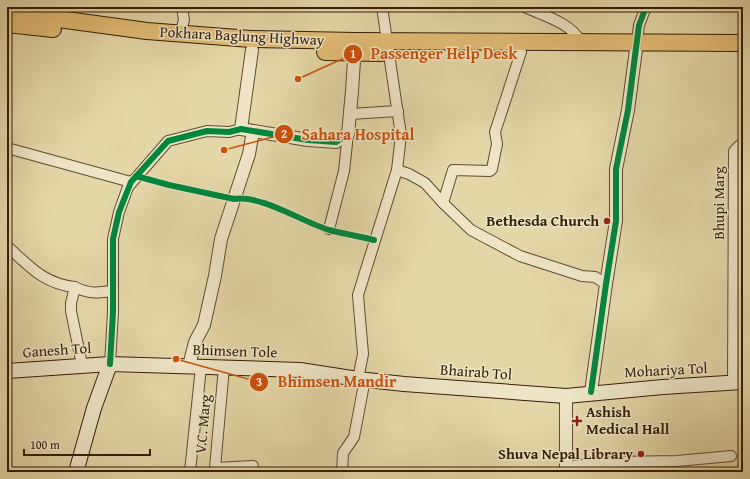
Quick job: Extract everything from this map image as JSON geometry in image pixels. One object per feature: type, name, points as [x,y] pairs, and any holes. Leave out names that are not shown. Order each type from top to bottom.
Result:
[{"type":"highway","name":"Pokhara Baglung Highway","points":[[10,15],[146,31],[355,47]]},
{"type":"highway","name":"Pokhara Baglung Highway","points":[[10,15],[141,41],[252,50],[581,42],[636,47],[743,52]]},
{"type":"highway","name":"Pokhara Baglung Highway","points":[[389,47],[521,52],[743,43]]},
{"type":"main road","name":"Bhimsen Tole","points":[[110,364],[300,370],[361,379]]},
{"type":"main road","name":"Ganesh Tol","points":[[7,371],[110,364]]},
{"type":"main road","points":[[76,472],[94,408],[110,364]]},
{"type":"main road","name":"Bhairab Tol","points":[[361,379],[566,396],[592,392]]},
{"type":"main road","name":"Mohariya Tol","points":[[592,392],[738,383]]},
{"type":"street","points":[[180,34],[184,20],[182,7]]},
{"type":"street","points":[[342,472],[343,453],[354,437],[361,379],[363,354],[358,295],[397,170],[402,135],[382,7]]},
{"type":"street","points":[[525,7],[567,27],[581,42]]},
{"type":"street","points":[[592,392],[616,221],[616,169],[628,110],[639,25],[646,7]]},
{"type":"street","points":[[329,230],[344,171],[355,47]]},
{"type":"street","points":[[195,366],[195,342],[204,325],[215,276],[221,239],[250,154],[247,130],[252,50]]},
{"type":"street","points":[[443,204],[453,170],[490,171],[492,169],[497,144],[495,132],[521,52]]},
{"type":"street","points":[[350,114],[398,111]]},
{"type":"street","points":[[110,364],[113,312],[113,239],[118,212],[131,182],[168,141],[207,131],[229,132],[247,130],[308,140],[336,142],[348,134]]},
{"type":"street","name":"Bhupi Marg","points":[[738,383],[738,267],[734,151],[736,148],[743,145]]},
{"type":"street","points":[[7,148],[131,182]]},
{"type":"street","points":[[397,170],[409,174],[425,183],[443,204],[471,230],[520,256],[582,276],[595,277],[606,284]]},
{"type":"street","points":[[7,246],[35,271],[54,283],[62,286],[75,287],[94,294],[112,291]]},
{"type":"street","points":[[75,287],[71,303],[71,311],[82,365]]},
{"type":"street","name":"V.C. Marg","points":[[190,472],[195,366]]},
{"type":"street","name":"V.C. Marg","points":[[224,367],[215,468],[253,466]]},
{"type":"street","points":[[566,396],[566,469],[610,462],[677,461],[731,456]]},
{"type":"cycle path","points":[[591,392],[616,221],[616,169],[628,110],[639,25],[646,7]]},
{"type":"cycle path","points":[[110,364],[113,312],[113,239],[119,212],[131,182],[168,141],[207,131],[229,132],[241,129],[308,140],[336,142],[348,134]]},
{"type":"cycle path","points":[[136,176],[169,185],[234,199],[256,201],[329,230],[374,240]]},
{"type":"place","name":"Passenger Help Desk","points":[[298,79]]},
{"type":"place","name":"Sahara Hospital","points":[[224,150]]},
{"type":"place","name":"Bethesda Church","points":[[607,221]]},
{"type":"place","name":"Bhimsen Mandir","points":[[176,359]]},
{"type":"place","name":"Ashish Medical Hall","points":[[577,421]]},
{"type":"place","name":"Shuva Nepal Library","points":[[641,454]]}]
